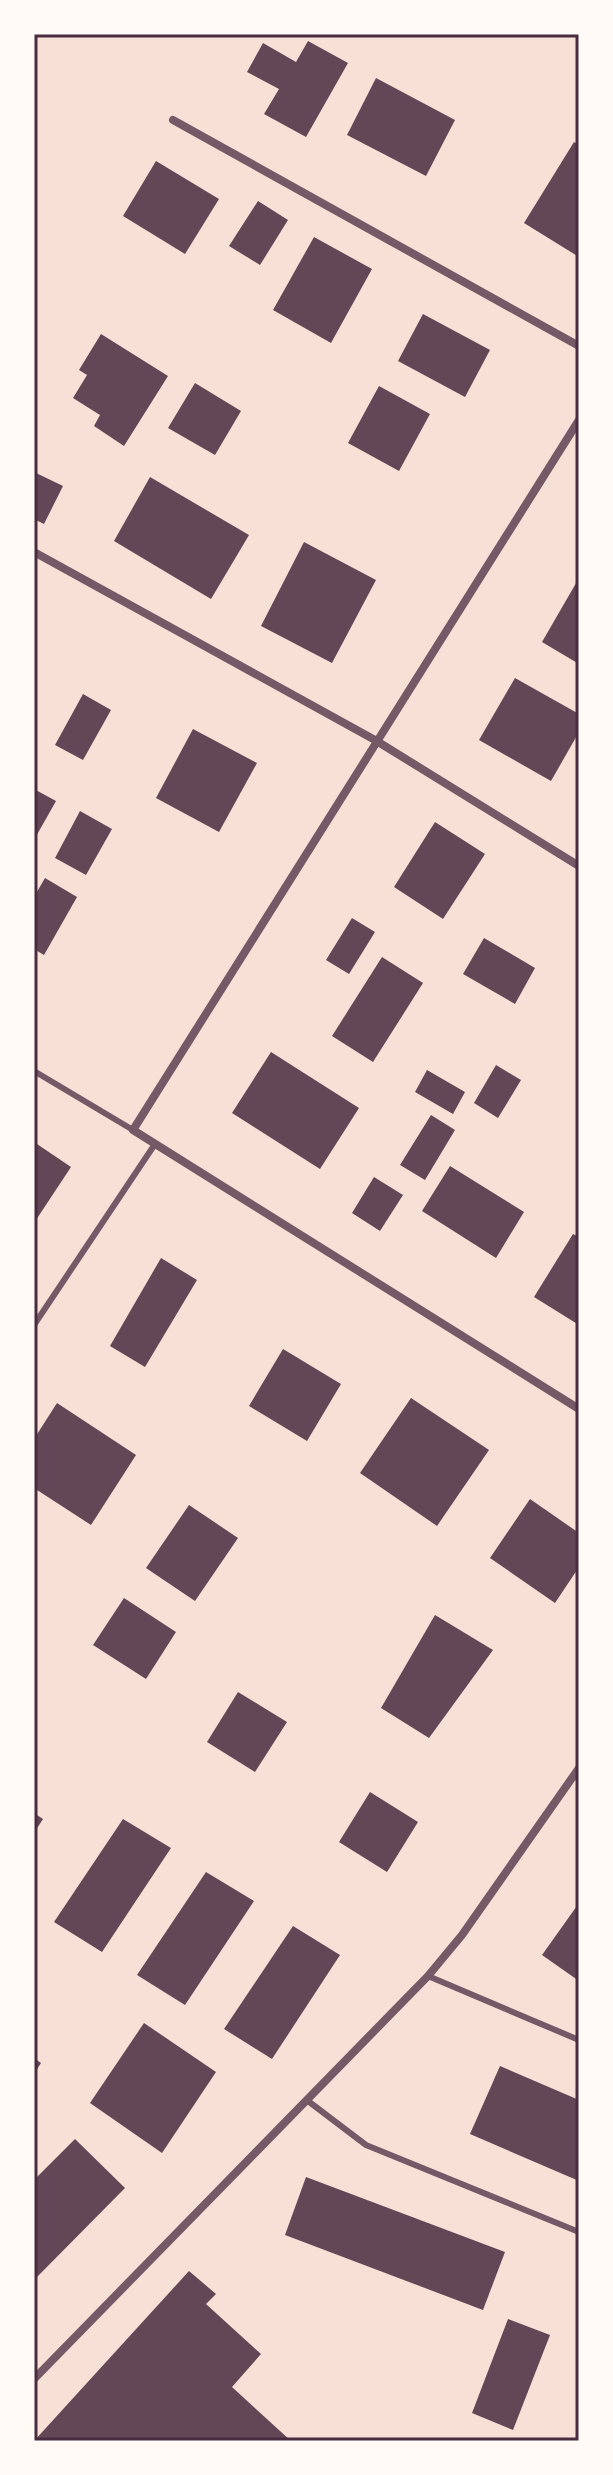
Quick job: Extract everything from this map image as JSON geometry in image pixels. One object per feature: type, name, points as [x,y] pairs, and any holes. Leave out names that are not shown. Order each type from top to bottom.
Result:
[{"type":"street","points":[[173,120],[579,346]]},
{"type":"street","points":[[579,420],[375,740],[133,1130],[579,1409]]},
{"type":"street","points":[[34,552],[375,740],[579,866]]},
{"type":"street","points":[[34,2379],[428,1976],[462,1935],[579,1768]]},
{"type":"lane","points":[[34,1071],[133,1130]]},
{"type":"lane","points":[[34,1325],[155,1144]]},
{"type":"lane","points":[[428,1976],[579,2040]]},
{"type":"lane","points":[[308,2101],[366,2145],[579,2232]]},
{"type":"building","points":[[308,41],[348,63],[306,137],[264,114],[279,89],[247,72],[263,43],[296,62]]},
{"type":"building","points":[[376,78],[455,120],[426,176],[347,135]]},
{"type":"building","points":[[574,142],[579,145],[579,257],[524,223]]},
{"type":"building","points":[[156,161],[219,199],[185,254],[123,216]]},
{"type":"building","points":[[258,201],[288,220],[260,265],[229,246]]},
{"type":"building","points":[[314,237],[372,269],[331,343],[273,310]]},
{"type":"building","points":[[423,314],[490,350],[465,397],[398,361]]},
{"type":"building","points":[[101,334],[168,376],[124,446],[94,426],[100,415],[73,398],[87,375],[79,370]]},
{"type":"building","points":[[195,383],[241,411],[215,455],[168,428]]},
{"type":"building","points":[[379,386],[430,414],[399,471],[348,443]]},
{"type":"building","points":[[34,472],[63,486],[44,524],[34,519]]},
{"type":"building","points":[[150,477],[249,535],[211,599],[114,541]]},
{"type":"building","points":[[304,542],[376,580],[332,663],[261,626]]},
{"type":"building","points":[[579,578],[579,664],[542,642]]},
{"type":"building","points":[[515,678],[579,714],[579,732],[551,781],[479,740]]},
{"type":"building","points":[[83,694],[111,710],[83,760],[55,745]]},
{"type":"building","points":[[193,729],[257,763],[219,832],[156,798]]},
{"type":"building","points":[[34,789],[56,801],[34,840]]},
{"type":"building","points":[[80,811],[112,829],[86,875],[55,858]]},
{"type":"building","points":[[435,822],[485,854],[443,919],[394,887]]},
{"type":"building","points":[[45,878],[77,897],[44,955],[34,949],[34,897]]},
{"type":"building","points":[[352,918],[375,932],[349,974],[326,960]]},
{"type":"building","points":[[484,938],[535,968],[515,1004],[463,974]]},
{"type":"building","points":[[382,957],[423,983],[373,1062],[332,1036]]},
{"type":"building","points":[[271,1052],[359,1108],[320,1169],[232,1113]]},
{"type":"building","points":[[496,1065],[521,1080],[498,1118],[474,1103]]},
{"type":"building","points":[[427,1070],[465,1092],[453,1114],[415,1092]]},
{"type":"building","points":[[431,1115],[455,1130],[425,1180],[400,1165]]},
{"type":"building","points":[[34,1142],[71,1167],[34,1223]]},
{"type":"building","points":[[450,1166],[524,1212],[496,1258],[422,1211]]},
{"type":"building","points":[[374,1177],[403,1195],[380,1231],[352,1213]]},
{"type":"building","points":[[573,1234],[579,1237],[579,1325],[534,1297]]},
{"type":"building","points":[[161,1258],[197,1280],[145,1367],[110,1346]]},
{"type":"building","points":[[283,1349],[341,1384],[307,1441],[249,1406]]},
{"type":"building","points":[[411,1398],[489,1450],[437,1526],[360,1473]]},
{"type":"building","points":[[57,1403],[136,1455],[91,1525],[34,1488],[34,1439]]},
{"type":"building","points":[[530,1499],[579,1533],[579,1567],[555,1603],[490,1558]]},
{"type":"building","points":[[189,1505],[238,1538],[195,1601],[146,1568]]},
{"type":"building","points":[[124,1598],[176,1632],[146,1679],[93,1645]]},
{"type":"building","points":[[435,1615],[493,1650],[429,1738],[381,1708]]},
{"type":"building","points":[[238,1692],[287,1722],[255,1772],[207,1742]]},
{"type":"building","points":[[370,1792],[418,1822],[387,1872],[339,1842]]},
{"type":"building","points":[[34,1813],[43,1819],[34,1833]]},
{"type":"building","points":[[123,1819],[171,1848],[102,1952],[54,1922]]},
{"type":"building","points":[[206,1872],[254,1901],[185,2005],[137,1975]]},
{"type":"building","points":[[579,1903],[579,1981],[542,1955]]},
{"type":"building","points":[[293,1926],[340,1955],[272,2059],[224,2029]]},
{"type":"building","points":[[144,2023],[216,2072],[162,2153],[90,2103]]},
{"type":"building","points":[[34,2058],[41,2063],[34,2074]]},
{"type":"building","points":[[500,2066],[579,2100],[579,2181],[470,2134]]},
{"type":"building","points":[[75,2139],[125,2188],[37,2277],[34,2273],[34,2180]]},
{"type":"building","points":[[306,2177],[505,2252],[483,2310],[285,2235]]},
{"type":"building","points":[[189,2271],[216,2294],[206,2304],[261,2354],[232,2387],[291,2441],[34,2441]]},
{"type":"building","points":[[508,2319],[550,2335],[513,2430],[472,2413]]}]
